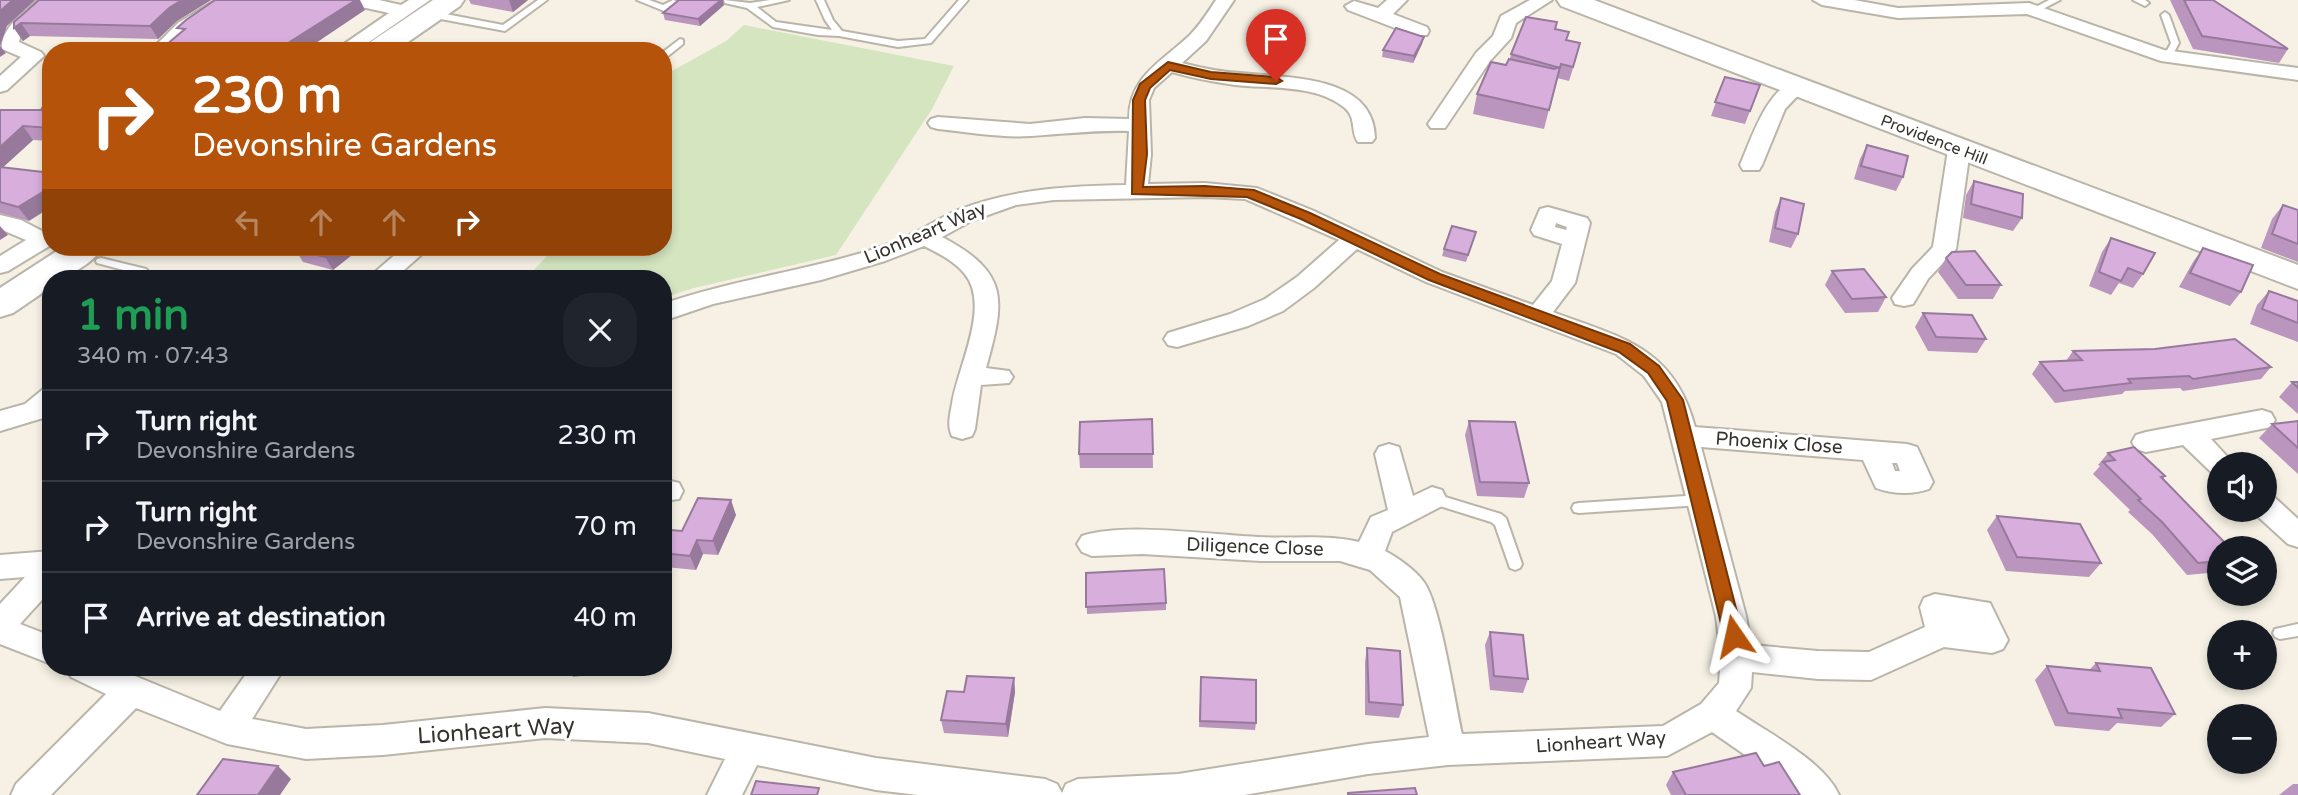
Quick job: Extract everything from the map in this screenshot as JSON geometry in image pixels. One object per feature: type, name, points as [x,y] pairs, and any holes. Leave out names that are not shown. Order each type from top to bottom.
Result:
[{"type":"main road","name":"Providence Hill","points":[[1570,0],[2298,278]]},
{"type":"main road","points":[[386,42],[426,6]]},
{"type":"main road","points":[[64,270],[89,256]]},
{"type":"main road","points":[[0,305],[42,282]]},
{"type":"street","points":[[42,56],[9,45],[6,32],[49,0]]},
{"type":"street","points":[[169,42],[185,27],[228,0]]},
{"type":"street","points":[[354,0],[426,6]]},
{"type":"street","points":[[1136,191],[1140,154],[1139,100],[1145,86],[1199,37],[1225,0]]},
{"type":"street","points":[[1381,15],[1398,0]]},
{"type":"street","points":[[1438,124],[1483,68],[1502,38],[1508,20],[1543,0]]},
{"type":"street","points":[[1822,0],[1898,13],[1987,8],[2035,10],[2168,56],[2298,75]]},
{"type":"street","points":[[360,42],[426,6]]},
{"type":"street","points":[[1354,6],[1420,31]]},
{"type":"street","points":[[0,86],[42,56]]},
{"type":"street","points":[[1168,65],[1211,75],[1276,81],[1325,90],[1346,101],[1369,125]]},
{"type":"street","points":[[1751,165],[1776,107],[1796,87]]},
{"type":"street","points":[[938,123],[1030,130],[1086,124],[1138,125]]},
{"type":"street","points":[[1904,298],[1920,274],[1944,249],[1959,150]]},
{"type":"street","name":"Lionheart Way","points":[[672,310],[708,298],[841,268],[925,237],[963,216],[1012,199],[1054,193],[1205,190],[1249,193],[1306,216],[1434,277],[1625,348],[1653,369],[1675,400],[1731,616],[1737,657],[1735,688],[1713,714],[1667,741],[1448,750],[1368,759],[1178,793],[1078,795]]},
{"type":"street","points":[[0,222],[42,235]]},
{"type":"street","points":[[925,237],[974,269],[984,285],[988,306],[985,330],[971,376],[962,429]]},
{"type":"street","points":[[0,266],[42,240]]},
{"type":"street","points":[[1177,339],[1234,322],[1274,305],[1304,284],[1353,240]]},
{"type":"street","points":[[1537,316],[1563,283],[1575,241]]},
{"type":"street","points":[[390,270],[407,256]]},
{"type":"street","points":[[971,376],[1000,377]]},
{"type":"street","points":[[0,421],[42,409]]},
{"type":"street","points":[[2146,442],[2262,420]]},
{"type":"street","points":[[2190,435],[2208,452]]},
{"type":"street","name":"Phoenix Close","points":[[1684,436],[1873,451]]},
{"type":"street","points":[[1389,454],[1404,515]]},
{"type":"street","points":[[1368,556],[1381,525],[1432,498]]},
{"type":"street","points":[[2277,517],[2298,536]]},
{"type":"street","name":"Diligence Close","points":[[1092,544],[1142,533],[1261,549],[1340,549],[1380,562],[1413,590],[1422,619],[1448,750]]},
{"type":"street","points":[[0,567],[42,564]]},
{"type":"street","points":[[0,625],[42,579]]},
{"type":"street","points":[[0,631],[42,647]]},
{"type":"street","points":[[1737,657],[1818,665],[1871,666],[1942,634]]},
{"type":"street","name":"Lionheart Way","points":[[100,676],[227,729],[306,744],[383,740],[545,723],[648,728],[913,780],[1045,795]]},
{"type":"street","points":[[227,729],[263,676]]},
{"type":"street","points":[[28,795],[131,691]]},
{"type":"street","points":[[1713,714],[1799,774],[1822,795]]},
{"type":"street","points":[[724,795],[748,749]]},
{"type":"lane","points":[[426,6],[505,28],[543,0]]},
{"type":"lane","points":[[641,0],[664,8],[675,2]]},
{"type":"lane","points":[[728,1],[750,6],[785,0]]},
{"type":"lane","points":[[820,0],[829,20],[839,33]]},
{"type":"lane","points":[[750,6],[773,24],[898,44],[928,41],[964,0]]},
{"type":"lane","points":[[2035,10],[2056,0]]},
{"type":"lane","points":[[2165,15],[2175,43],[2168,56]]},
{"type":"lane","points":[[672,49],[680,42]]},
{"type":"lane","points":[[99,256],[139,270]]},
{"type":"lane","points":[[1432,498],[1496,518],[1501,522],[1515,564]]},
{"type":"lane","points":[[1578,508],[1701,500]]},
{"type":"lane","points":[[2280,633],[2298,629]]},
{"type":"green space","points":[[744,25],[954,66],[932,109],[836,255],[672,295],[672,270],[534,270],[547,256],[672,256],[672,71],[726,41]]},
{"type":"building","points":[[0,0],[13,0],[0,11]]},
{"type":"building","points":[[39,0],[182,0],[150,26],[21,23],[14,28],[14,22]]},
{"type":"building","points":[[215,0],[356,0],[290,42],[170,42],[185,29],[177,28]]},
{"type":"building","points":[[679,0],[721,0],[698,19],[663,13]]},
{"type":"building","points":[[2184,0],[2213,0],[2288,49],[2202,36]]},
{"type":"building","points":[[1526,17],[1557,22],[1555,29],[1569,32],[1566,40],[1580,43],[1573,67],[1561,64],[1560,68],[1511,54]]},
{"type":"building","points":[[1396,28],[1424,37],[1414,56],[1383,50]]},
{"type":"building","points":[[1509,59],[1554,69],[1560,67],[1549,110],[1477,94],[1491,62],[1506,65]]},
{"type":"building","points":[[1725,77],[1760,85],[1750,111],[1715,102]]},
{"type":"building","points":[[0,110],[41,110],[42,127],[23,126],[0,147]]},
{"type":"building","points":[[1867,145],[1908,156],[1903,177],[1861,166]]},
{"type":"building","points":[[0,167],[42,172],[42,192],[18,207],[0,202]]},
{"type":"building","points":[[1974,181],[2023,194],[2022,218],[1971,204]]},
{"type":"building","points":[[1781,198],[1804,204],[1798,234],[1775,228]]},
{"type":"building","points":[[2283,205],[2298,210],[2298,244],[2272,234]]},
{"type":"building","points":[[1452,226],[1476,232],[1468,255],[1444,249]]},
{"type":"building","points":[[2111,238],[2155,253],[2143,274],[2128,268],[2121,281],[2099,272]]},
{"type":"building","points":[[2203,248],[2253,265],[2241,292],[2190,273]]},
{"type":"building","points":[[1975,251],[2001,285],[1966,285],[1946,258],[1952,252]]},
{"type":"building","points":[[1864,269],[1886,297],[1852,299],[1832,271]]},
{"type":"building","points":[[2269,291],[2298,301],[2298,323],[2262,309]]},
{"type":"building","points":[[1923,313],[1972,315],[1986,339],[1936,337]]},
{"type":"building","points":[[2235,339],[2271,367],[2193,379],[2189,376],[2128,379],[2131,383],[2064,391],[2040,362],[2082,360],[2073,351],[2155,349]]},
{"type":"building","points":[[1152,419],[1153,454],[1079,454],[1080,422]]},
{"type":"building","points":[[1469,421],[1515,422],[1529,483],[1480,482]]},
{"type":"building","points":[[2298,421],[2298,448],[2272,424]]},
{"type":"building","points":[[2134,447],[2165,476],[2161,477],[2218,536],[2207,536],[2207,562],[2198,563],[2162,522],[2138,500],[2141,499],[2103,462],[2115,460],[2108,453]]},
{"type":"building","points":[[698,498],[731,500],[713,541],[697,540],[690,556],[672,554],[672,530],[682,531]]},
{"type":"building","points":[[1997,516],[2080,524],[2101,563],[2017,557]]},
{"type":"building","points":[[1164,569],[1166,603],[1086,607],[1086,573]]},
{"type":"building","points":[[1490,632],[1523,635],[1528,679],[1494,676]]},
{"type":"building","points":[[1367,648],[1400,651],[1403,705],[1369,702]]},
{"type":"building","points":[[2096,663],[2151,668],[2175,714],[2118,709],[2122,718],[2068,713],[2047,666],[2100,671]]},
{"type":"building","points":[[967,676],[1014,678],[1006,724],[941,720],[947,691],[964,692]]},
{"type":"building","points":[[1201,677],[1256,680],[1256,723],[1200,721]]},
{"type":"building","points":[[1756,753],[1764,766],[1779,762],[1800,795],[1686,795],[1673,772]]},
{"type":"building","points":[[223,759],[278,766],[258,795],[197,795]]},
{"type":"building","points":[[756,781],[819,788],[817,795],[751,795]]},
{"type":"building","points":[[1415,788],[1417,795],[1348,795],[1348,793]]},
{"type":"route","points":[[1276,81],[1211,75],[1168,65],[1145,86],[1139,100],[1140,154],[1136,191],[1205,190],[1249,193],[1306,216],[1434,277],[1625,348],[1653,369],[1675,400],[1734,636]]}]
